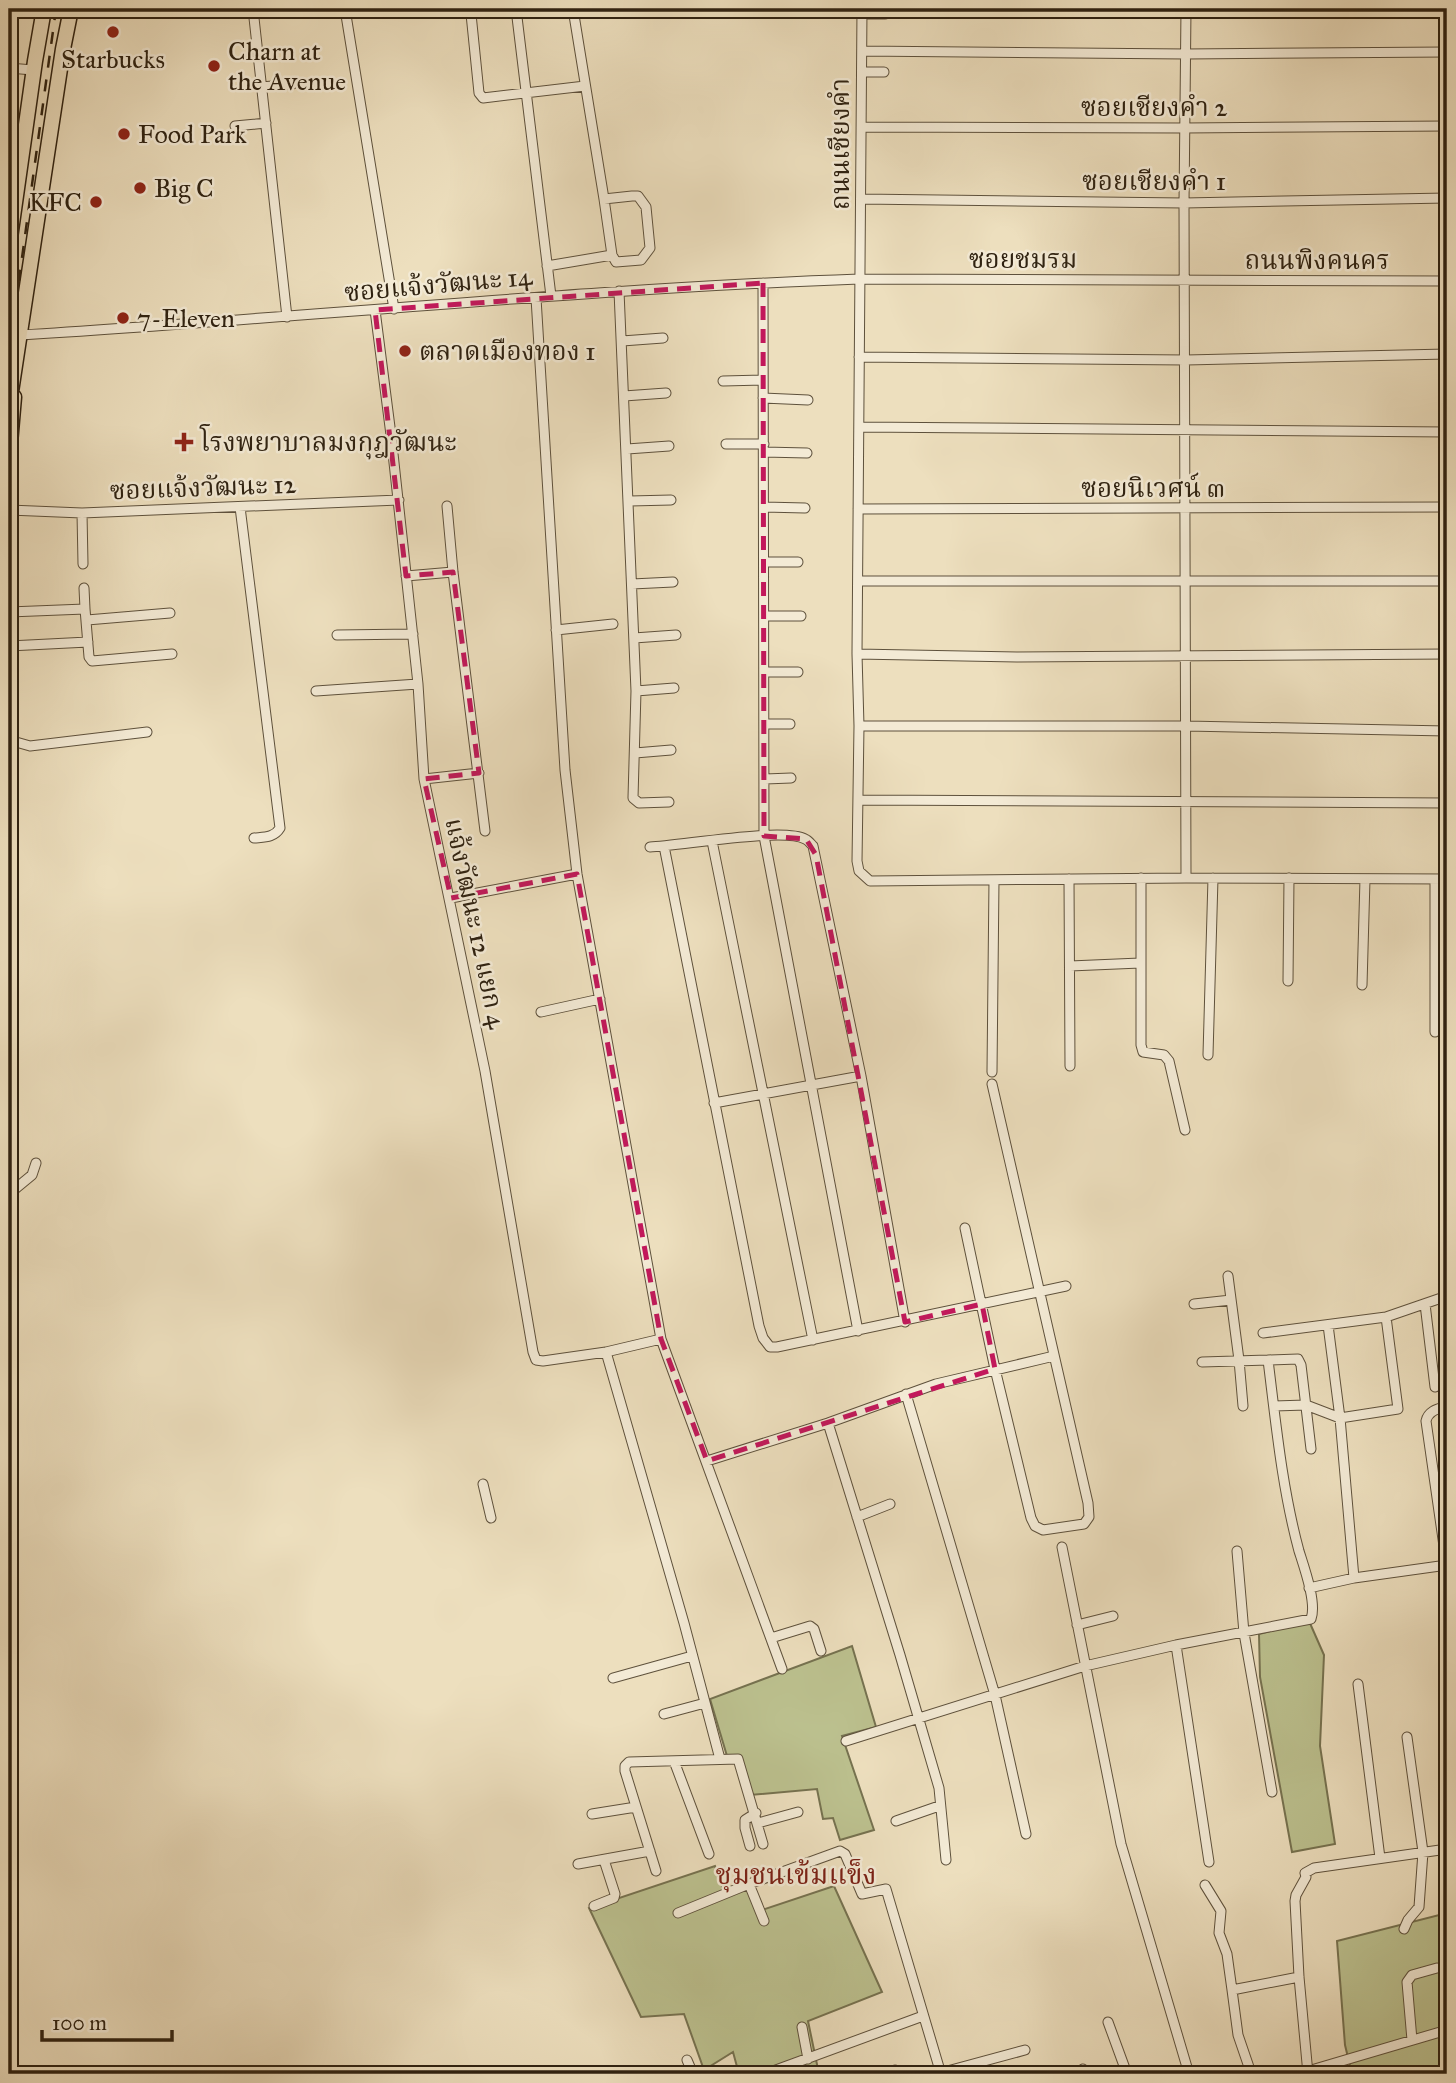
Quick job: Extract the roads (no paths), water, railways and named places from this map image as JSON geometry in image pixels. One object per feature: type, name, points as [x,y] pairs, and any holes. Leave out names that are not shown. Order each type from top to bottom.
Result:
[{"type":"main road","points":[[34,66],[37,9]]},
{"type":"main road","points":[[9,245],[14,164],[44,9]]},
{"type":"main road","points":[[63,49],[64,9]]},
{"type":"main road","points":[[9,405],[71,9]]},
{"type":"main road","points":[[9,455],[14,378]]},
{"type":"street","points":[[253,9],[287,317]]},
{"type":"street","points":[[345,9],[394,309]]},
{"type":"street","points":[[516,9],[551,296]]},
{"type":"street","points":[[573,9],[612,255],[616,262],[641,260],[650,248],[643,201],[638,196],[604,199]]},
{"type":"street","points":[[1186,9],[1186,878]]},
{"type":"street","points":[[862,11],[885,14]]},
{"type":"street","name":"ถนนเชียงคำ","points":[[862,11],[857,861],[859,872],[870,881],[994,880]]},
{"type":"street","points":[[471,14],[481,96],[584,86]]},
{"type":"street","points":[[862,51],[1186,54],[1447,52]]},
{"type":"street","points":[[9,68],[34,66]]},
{"type":"street","points":[[862,72],[884,72]]},
{"type":"street","points":[[262,87],[293,83]]},
{"type":"street","points":[[235,126],[266,123]]},
{"type":"street","name":"ซอยเชียงคำ 2","points":[[861,127],[1447,126]]},
{"type":"street","name":"ซอยเชียงคำ 1","points":[[861,199],[1184,203],[1447,198]]},
{"type":"street","points":[[547,266],[612,255]]},
{"type":"street","name":"ซอยแจ้งวัฒนะ 14","points":[[21,335],[619,291],[859,279]]},
{"type":"street","name":"ซอยชมรม","points":[[859,279],[1186,281]]},
{"type":"street","name":"ถนนพิงคนคร","points":[[1186,281],[1447,281]]},
{"type":"street","points":[[763,283],[764,836],[858,1331]]},
{"type":"street","points":[[619,291],[636,691],[633,797],[639,803],[669,802]]},
{"type":"street","points":[[536,298],[565,770],[577,874],[661,1339],[782,1669]]},
{"type":"street","name":"แจ้งวัฒนะ 12 แยก 4","points":[[374,310],[413,634],[424,779],[485,1071],[533,1352],[536,1360],[543,1361],[606,1352]]},
{"type":"street","points":[[622,341],[663,338]]},
{"type":"street","points":[[859,356],[1186,360],[1447,354]]},
{"type":"street","points":[[723,381],[763,380]]},
{"type":"street","points":[[624,396],[666,393]]},
{"type":"street","points":[[763,398],[808,400]]},
{"type":"street","points":[[859,427],[1447,432]]},
{"type":"street","points":[[726,444],[807,453]]},
{"type":"street","points":[[627,449],[669,446]]},
{"type":"street","name":"ซอยแจ้งวัฒนะ 12","points":[[9,510],[82,513],[398,500]]},
{"type":"street","points":[[630,501],[671,500]]},
{"type":"street","points":[[447,506],[485,831]]},
{"type":"street","points":[[240,507],[280,828],[270,836],[254,838]]},
{"type":"street","points":[[764,507],[805,508]]},
{"type":"street","name":"ซอยนิเวศน์ ๓","points":[[858,509],[1447,507]]},
{"type":"street","points":[[82,513],[83,564]]},
{"type":"street","points":[[764,562],[798,562]]},
{"type":"street","points":[[406,576],[453,572]]},
{"type":"street","points":[[858,580],[1447,581]]},
{"type":"street","points":[[632,584],[673,582]]},
{"type":"street","points":[[83,588],[89,657],[92,662],[172,654]]},
{"type":"street","points":[[9,612],[85,609]]},
{"type":"street","points":[[87,620],[170,613]]},
{"type":"street","points":[[764,616],[801,616]]},
{"type":"street","points":[[556,629],[613,624]]},
{"type":"street","points":[[337,635],[413,634]]},
{"type":"street","points":[[634,638],[676,635]]},
{"type":"street","points":[[9,646],[88,642]]},
{"type":"street","points":[[857,654],[1017,657],[1447,654]]},
{"type":"street","points":[[764,672],[798,672]]},
{"type":"street","points":[[316,691],[418,684]]},
{"type":"street","points":[[636,691],[674,688]]},
{"type":"street","points":[[764,724],[790,724]]},
{"type":"street","points":[[859,726],[1186,726],[1447,731]]},
{"type":"street","points":[[9,740],[30,746],[147,732]]},
{"type":"street","points":[[635,753],[671,750]]},
{"type":"street","points":[[424,779],[479,773]]},
{"type":"street","points":[[765,779],[791,778]]},
{"type":"street","points":[[858,800],[1447,803]]},
{"type":"street","points":[[650,847],[764,836],[796,836],[806,839],[813,846],[861,1076],[905,1322]]},
{"type":"street","points":[[712,841],[813,1340]]},
{"type":"street","points":[[664,846],[759,1326],[770,1347],[905,1322],[1066,1286]]},
{"type":"street","points":[[451,898],[577,874]]},
{"type":"street","points":[[1141,878],[1143,1052],[1164,1055],[1168,1061],[1185,1130]]},
{"type":"street","points":[[1208,1055],[1213,878]]},
{"type":"street","points":[[1288,981],[1289,878]]},
{"type":"street","points":[[1069,879],[1070,1066]]},
{"type":"street","points":[[1362,985],[1365,879]]},
{"type":"street","points":[[1435,879],[1435,1032]]},
{"type":"street","points":[[992,1072],[994,880],[1447,879]]},
{"type":"street","points":[[1070,966],[1140,963]]},
{"type":"street","points":[[541,1012],[600,999]]},
{"type":"street","points":[[714,1103],[861,1076]]},
{"type":"street","points":[[965,1228],[1031,1518],[1035,1526],[1042,1530],[1084,1524],[1089,1517],[1088,1503],[992,1084]]},
{"type":"street","points":[[9,1195],[32,1175],[36,1163]]},
{"type":"street","points":[[1228,1276],[1242,1406]]},
{"type":"street","points":[[1263,1333],[1387,1317],[1447,1296]]},
{"type":"street","points":[[1194,1304],[1231,1300]]},
{"type":"street","points":[[1425,1304],[1435,1387]]},
{"type":"street","points":[[1274,1406],[1306,1405],[1340,1418],[1401,1408],[1387,1317]]},
{"type":"street","points":[[1328,1325],[1340,1418],[1354,1578]]},
{"type":"street","points":[[661,1339],[606,1352],[720,1759]]},
{"type":"street","points":[[706,1461],[828,1423],[906,1394],[1054,1356]]},
{"type":"street","points":[[1202,1363],[1298,1359],[1301,1365],[1311,1449]]},
{"type":"street","points":[[846,1741],[1085,1666],[1311,1619],[1313,1614],[1309,1588],[1292,1526],[1282,1475],[1268,1360]]},
{"type":"street","points":[[906,1394],[995,1695],[1026,1834]]},
{"type":"street","points":[[1309,1588],[1354,1578],[1447,1566],[1426,1421],[1427,1415],[1432,1411],[1447,1406]]},
{"type":"street","points":[[828,1423],[939,1788],[946,1860]]},
{"type":"street","points":[[483,1484],[491,1518]]},
{"type":"street","points":[[857,1517],[890,1504]]},
{"type":"street","points":[[1062,1548],[1123,1853],[1189,2074]]},
{"type":"street","points":[[1237,1550],[1244,1633],[1272,1792]]},
{"type":"street","points":[[1077,1625],[1113,1616]]},
{"type":"street","points":[[771,1638],[810,1626],[814,1629],[821,1651]]},
{"type":"street","points":[[1176,1645],[1209,1862]]},
{"type":"street","points":[[613,1678],[692,1656]]},
{"type":"street","points":[[1359,1685],[1380,1858]]},
{"type":"street","points":[[664,1714],[705,1703]]},
{"type":"street","points":[[1405,1929],[1419,1907],[1423,1852],[1407,1737]]},
{"type":"street","points":[[656,1871],[625,1766],[629,1762],[738,1759],[763,1844]]},
{"type":"street","points":[[674,1761],[709,1854]]},
{"type":"street","points":[[896,1821],[939,1805]]},
{"type":"street","points":[[592,1814],[636,1807]]},
{"type":"street","points":[[750,1846],[745,1820],[798,1812]]},
{"type":"street","points":[[1308,2072],[1298,1977],[1295,1901],[1306,1877],[1305,1873],[1314,1868],[1447,1849]]},
{"type":"street","points":[[578,1864],[650,1851]]},
{"type":"street","points":[[678,1913],[840,1851],[845,1854],[862,1894],[886,1889],[941,2074],[1025,2050]]},
{"type":"street","points":[[594,1906],[614,1898],[615,1894],[604,1860]]},
{"type":"street","points":[[749,1884],[764,1921]]},
{"type":"street","points":[[1205,1885],[1222,1911],[1219,1933],[1227,1954],[1238,2035],[1249,2073],[1308,2072],[1447,2030]]},
{"type":"street","points":[[1412,2040],[1407,1982],[1416,1973],[1437,1968]]},
{"type":"street","points":[[1232,1990],[1298,1977]]},
{"type":"street","points":[[765,2074],[923,2016]]},
{"type":"street","points":[[1108,2022],[1127,2074]]},
{"type":"street","points":[[802,2027],[807,2059]]},
{"type":"street","points":[[687,2060],[693,2074]]},
{"type":"railway","points":[[9,353],[56,9]]},
{"type":"place","name":"Starbucks","points":[[113,32]]},
{"type":"place","name":"Charn at the Avenue","points":[[214,66]]},
{"type":"place","name":"Food Park","points":[[124,134]]},
{"type":"place","name":"Big C","points":[[140,188]]},
{"type":"place","name":"KFC","points":[[96,202]]},
{"type":"place","name":"7-Eleven","points":[[123,318]]},
{"type":"place","name":"ตลาดเมืองทอง 1","points":[[405,351]]},
{"type":"place","name":"โรงพยาบาลมงกุฎวัฒนะ","points":[[184,442]]},
{"type":"district","name":"ชุมชนเข้มแข็ง","points":[[796,1874]]}]
